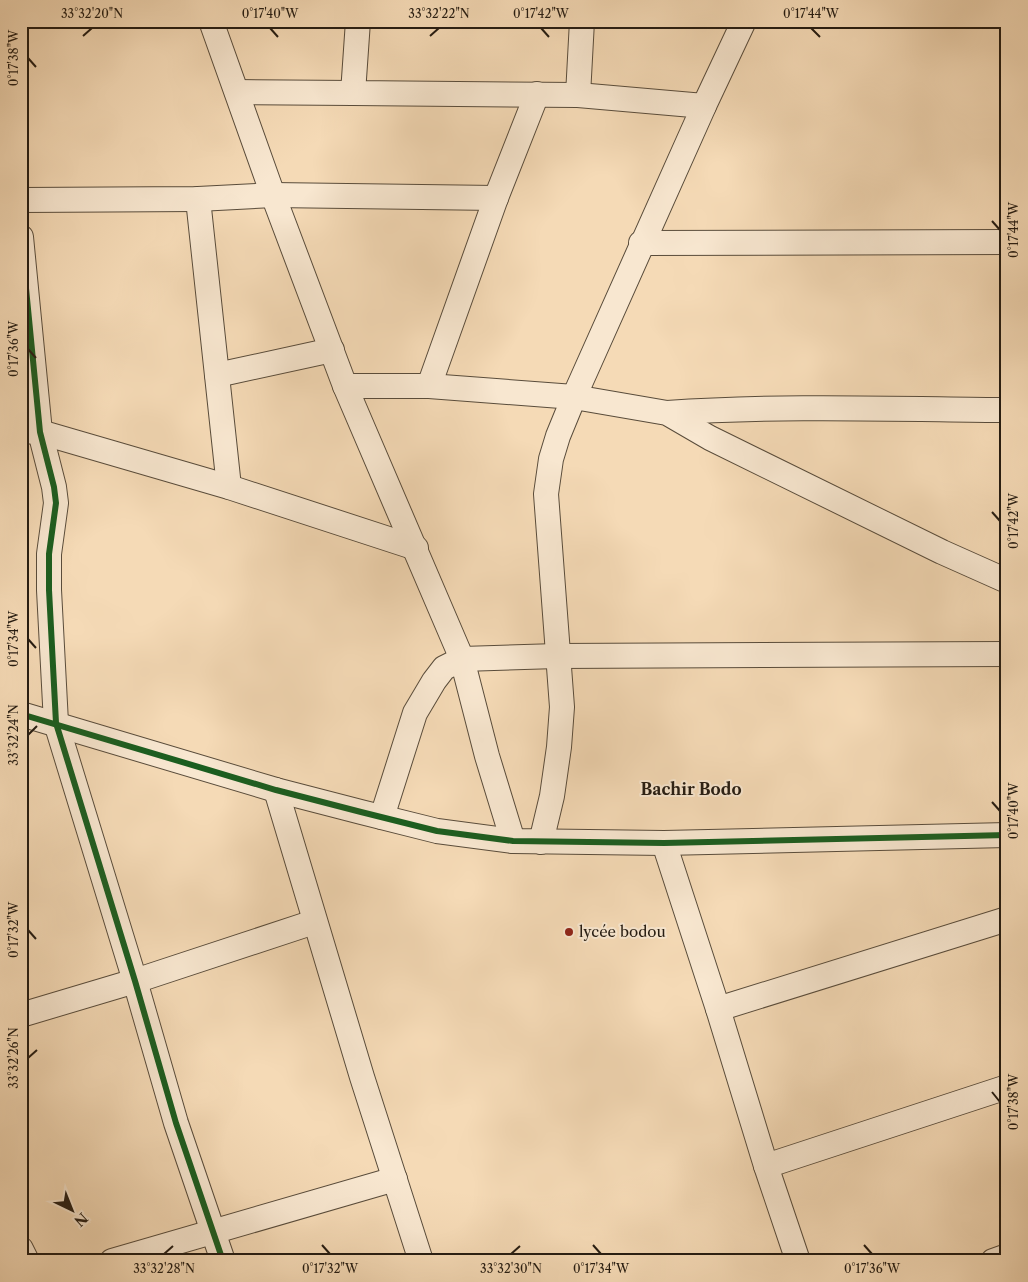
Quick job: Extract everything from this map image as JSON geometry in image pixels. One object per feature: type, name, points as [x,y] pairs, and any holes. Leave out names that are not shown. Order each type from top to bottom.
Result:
[{"type":"street","points":[[211,21],[273,195],[345,386],[462,658],[487,756],[514,841]]},
{"type":"street","points":[[353,93],[358,21]]},
{"type":"street","points":[[578,95],[582,21]]},
{"type":"street","points":[[541,842],[552,796],[562,707],[546,494],[550,459],[574,397],[641,243],[744,21]]},
{"type":"street","points":[[237,92],[578,95],[704,106]]},
{"type":"street","points":[[429,386],[496,198],[536,94]]},
{"type":"street","points":[[21,200],[198,199],[273,195],[496,198]]},
{"type":"street","points":[[198,199],[229,487]]},
{"type":"street","points":[[21,237],[31,431],[54,487],[56,503],[49,554],[56,724],[136,981],[176,1122],[223,1261]]},
{"type":"street","points":[[641,243],[1007,242]]},
{"type":"street","points":[[217,375],[332,350]]},
{"type":"street","points":[[345,386],[429,386],[574,397],[667,413],[800,408],[1007,410]]},
{"type":"street","points":[[667,413],[719,442],[933,548],[1007,580]]},
{"type":"street","points":[[31,431],[229,487],[416,548]]},
{"type":"street","points":[[382,817],[415,713],[444,668],[462,658],[1007,654]]},
{"type":"street","points":[[21,714],[276,790],[437,831],[514,841],[664,843],[1007,835]]},
{"type":"street","points":[[276,790],[314,922],[421,1261]]},
{"type":"street","points":[[664,843],[798,1261]]},
{"type":"street","points":[[718,1009],[1007,919]]},
{"type":"street","points":[[21,1016],[136,981],[314,922]]},
{"type":"street","points":[[766,1166],[1007,1088]]},
{"type":"street","points":[[112,1261],[395,1179]]},
{"type":"street","points":[[21,1249],[27,1261]]},
{"type":"street","points":[[994,1261],[1007,1256]]},
{"type":"cycle path","points":[[21,237],[40,432],[54,487],[56,503],[49,554],[56,723],[135,981],[176,1123],[223,1261]]},
{"type":"cycle path","points":[[21,714],[276,790],[361,812],[437,831],[513,841],[664,843],[1007,835]]},
{"type":"place","name":"lycée bodou","points":[[569,932]]},
{"type":"district","name":"Bachir Bodo","points":[[691,789]]}]
